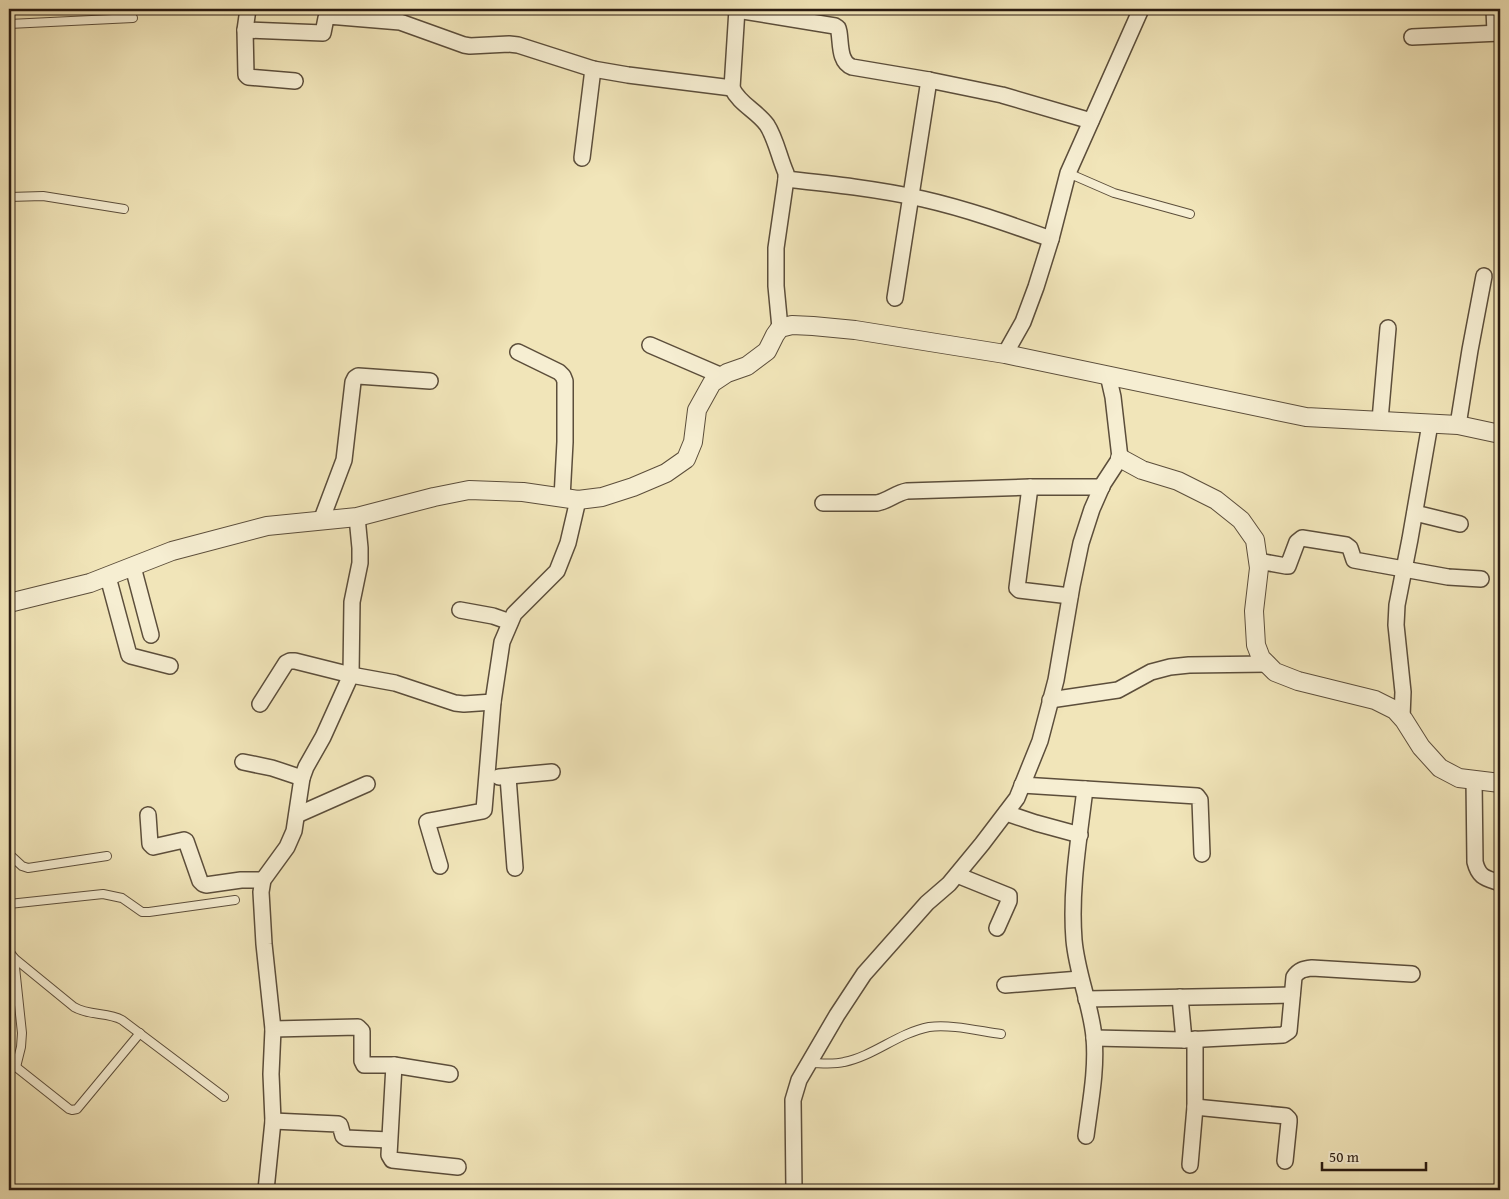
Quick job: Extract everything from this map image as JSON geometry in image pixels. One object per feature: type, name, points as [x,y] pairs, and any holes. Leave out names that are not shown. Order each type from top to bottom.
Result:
[{"type":"street","points":[[248,9],[245,30],[246,75],[248,77],[295,81]]},
{"type":"street","points":[[1005,354],[1023,322],[1036,287],[1068,173],[1141,9]]},
{"type":"street","points":[[1412,37],[1498,33],[1494,9]]},
{"type":"street","points":[[780,328],[776,286],[776,248],[786,173],[767,126],[738,99],[732,88],[737,10],[835,26],[839,32],[843,61],[847,65],[1002,95],[1091,121]]},
{"type":"street","points":[[245,30],[323,33],[328,16],[372,14],[464,45],[518,45],[593,68],[628,75],[732,88]]},
{"type":"street","points":[[582,158],[593,68]]},
{"type":"street","points":[[895,298],[929,80]]},
{"type":"street","points":[[786,179],[861,188],[912,197],[974,212],[1051,239]]},
{"type":"street","points":[[1458,425],[1484,276]]},
{"type":"street","points":[[9,603],[90,583],[172,551],[267,526],[357,517],[469,490],[523,492],[570,499],[602,497],[633,487],[666,472],[686,459],[693,442],[697,410],[712,383],[727,373],[747,366],[767,351],[780,328],[792,325],[855,330],[1005,354],[1306,417],[1458,425],[1500,434]]},
{"type":"street","points":[[1380,420],[1388,328]]},
{"type":"street","points":[[650,345],[722,376]]},
{"type":"street","points":[[440,866],[427,822],[482,811],[485,808],[493,702],[502,642],[514,614],[557,571],[568,542],[570,499],[565,442],[564,376],[518,352]]},
{"type":"street","points":[[794,1190],[793,1100],[799,1080],[837,1015],[864,974],[927,903],[957,875],[1017,798],[1040,741],[1056,680],[1081,543],[1092,509],[1102,487],[1120,458],[1114,397],[1108,375]]},
{"type":"street","points":[[321,521],[344,460],[354,378],[358,376],[430,381]]},
{"type":"street","points":[[1402,717],[1402,686],[1396,625],[1397,605],[1430,424]]},
{"type":"street","points":[[1120,458],[1142,470],[1178,481],[1216,500],[1241,520],[1256,540],[1259,568],[1254,611],[1256,645],[1261,658],[1276,672],[1298,681],[1375,700],[1395,710],[1402,717],[1421,747],[1440,768],[1459,778],[1500,783]]},
{"type":"street","points":[[1030,487],[1017,588],[1019,590],[1070,596]]},
{"type":"street","points":[[822,503],[877,503],[907,491],[1102,487]]},
{"type":"street","points":[[1415,513],[1460,524]]},
{"type":"street","points":[[266,1190],[273,1121],[271,1074],[273,1029],[260,892],[263,880],[287,847],[294,831],[302,778],[306,767],[323,737],[351,675],[352,602],[360,555],[357,517]]},
{"type":"street","points":[[1258,561],[1288,566],[1296,542],[1302,538],[1346,545],[1350,548],[1354,560],[1448,577],[1481,579]]},
{"type":"street","points":[[133,567],[151,635]]},
{"type":"street","points":[[108,577],[129,655],[170,666]]},
{"type":"street","points":[[460,610],[493,616],[510,622]]},
{"type":"street","points":[[260,704],[286,663],[290,661],[395,683],[455,703],[493,702]]},
{"type":"street","points":[[1050,700],[1118,690],[1151,672],[1170,667],[1268,664]]},
{"type":"street","points":[[243,762],[272,768],[302,778]]},
{"type":"street","points":[[487,778],[552,772]]},
{"type":"street","points":[[508,777],[515,868]]},
{"type":"street","points":[[1474,780],[1475,862],[1477,871],[1482,877],[1500,883]]},
{"type":"street","points":[[297,815],[367,784]]},
{"type":"street","points":[[1022,785],[1197,796],[1200,800],[1202,854]]},
{"type":"street","points":[[1085,788],[1075,876],[1073,915],[1074,942],[1080,979],[1094,1038],[1095,1062],[1086,1136]]},
{"type":"street","points":[[1006,812],[1036,823],[1080,835]]},
{"type":"street","points":[[148,815],[151,846],[186,841],[200,881],[203,884],[263,880]]},
{"type":"street","points":[[957,875],[1009,896],[1009,901],[997,928]]},
{"type":"street","points":[[1094,1038],[1190,1040],[1283,1035],[1290,1031],[1294,977],[1297,972],[1303,969],[1412,974]]},
{"type":"street","points":[[1005,985],[1080,979]]},
{"type":"street","points":[[1086,999],[1292,995]]},
{"type":"street","points":[[1180,997],[1190,1040],[1195,1107],[1190,1165]]},
{"type":"street","points":[[273,1029],[358,1027],[362,1031],[363,1063],[367,1065],[394,1065],[450,1074]]},
{"type":"street","points":[[394,1065],[389,1155],[392,1160],[458,1167]]},
{"type":"street","points":[[1195,1107],[1286,1116],[1289,1122],[1285,1162]]},
{"type":"street","points":[[273,1121],[338,1124],[341,1127],[344,1138],[390,1140]]},
{"type":"lane","points":[[9,24],[133,18]]},
{"type":"lane","points":[[1068,173],[1114,192],[1190,214]]},
{"type":"lane","points":[[9,197],[42,196],[124,209]]},
{"type":"lane","points":[[9,854],[22,866],[28,868],[107,856]]},
{"type":"lane","points":[[9,904],[103,894],[122,898],[142,912],[149,912],[235,900]]},
{"type":"lane","points":[[11,954],[22,1033],[21,1047],[12,1066],[69,1109],[76,1109],[140,1033]]},
{"type":"lane","points":[[11,954],[80,1010],[116,1017],[224,1097]]},
{"type":"lane","points":[[809,1063],[842,1063],[914,1031],[929,1027],[944,1026],[1001,1034]]}]
